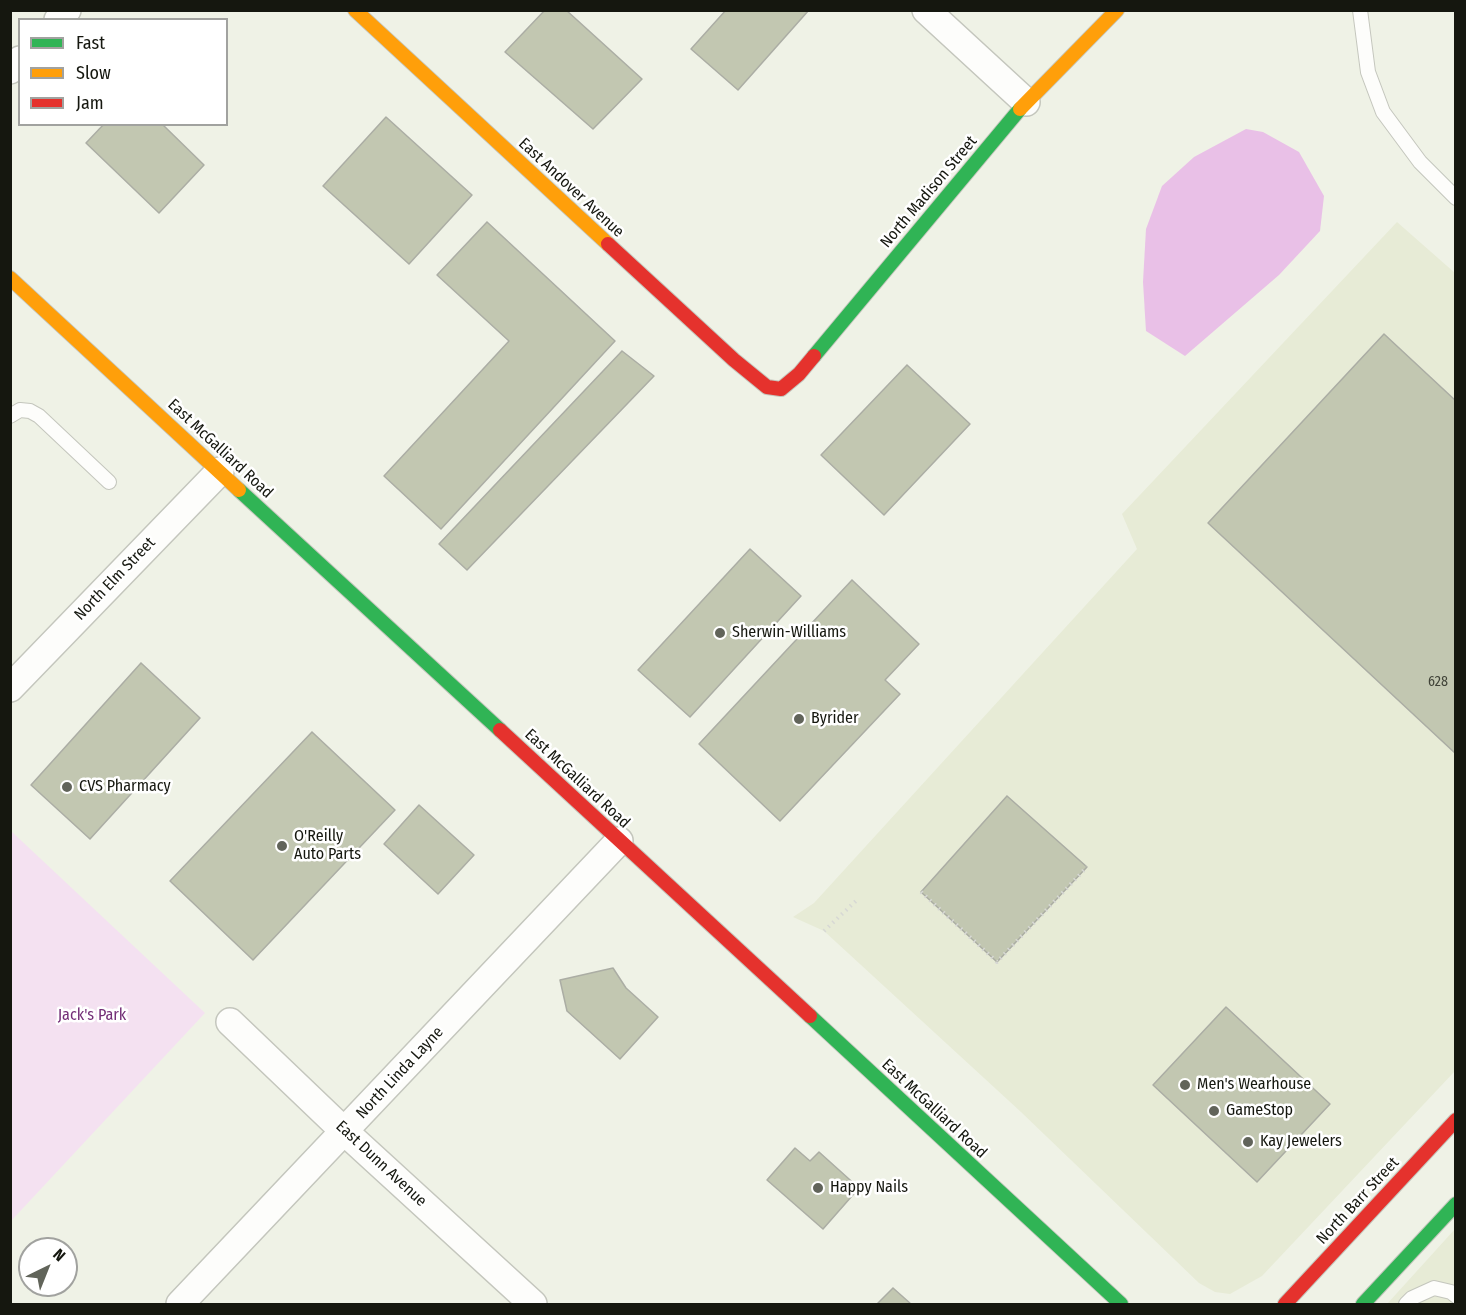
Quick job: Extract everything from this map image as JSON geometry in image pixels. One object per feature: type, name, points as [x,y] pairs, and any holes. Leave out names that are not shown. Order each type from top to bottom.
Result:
[{"type":"main road","name":"East Andover Avenue","points":[[355,10],[657,290],[767,387]]},
{"type":"main road","name":"North Madison Street","points":[[767,387],[781,389],[799,375],[1026,102],[1117,10]]},
{"type":"main road","name":"East McGalliard Road","points":[[10,278],[1121,1305]]},
{"type":"main road","name":"North Barr Street","points":[[1285,1305],[1455,1120]]},
{"type":"main road","points":[[1363,1305],[1455,1204]]},
{"type":"street","points":[[926,10],[1026,102]]},
{"type":"street","name":"North Elm Street","points":[[10,688],[220,471]]},
{"type":"street","name":"North Linda Layne","points":[[180,1305],[620,841]]},
{"type":"street","name":"East Dunn Avenue","points":[[230,1022],[532,1305]]},
{"type":"lane","points":[[1360,10],[1368,72],[1383,112],[1420,162],[1455,198]]},
{"type":"lane","points":[[10,416],[20,410],[30,411],[39,416],[109,482]]},
{"type":"lane","points":[[1406,1305],[1412,1298],[1434,1288],[1451,1292],[1455,1296]]},
{"type":"path","points":[[921,892],[997,962],[1087,867]]},
{"type":"path","points":[[824,931],[858,899]]},
{"type":"shaded area","points":[[1246,129],[1263,132],[1299,152],[1324,196],[1320,231],[1279,275],[1185,356],[1146,331],[1143,282],[1146,229],[1162,186],[1194,157]]},
{"type":"shaded area","points":[[1397,222],[1455,273],[1455,1071],[1262,1276],[1230,1294],[1215,1292],[1199,1283],[1021,1112],[824,931],[793,917],[814,903],[1137,549],[1122,514]]},
{"type":"shaded area","points":[[1455,1229],[1455,1304],[1387,1304]]},
{"type":"green space","name":"Jack's Park","points":[[11,831],[205,1013],[11,1221]]},
{"type":"building","points":[[545,10],[566,10],[642,79],[593,129],[505,52]]},
{"type":"building","points":[[726,10],[809,10],[738,90],[691,49]]},
{"type":"building","points":[[386,117],[472,195],[409,264],[323,186]]},
{"type":"building","points":[[102,126],[164,126],[204,165],[159,213],[86,143]]},
{"type":"building","points":[[487,222],[615,341],[441,529],[384,476],[509,341],[437,275]]},
{"type":"building","points":[[1384,334],[1456,401],[1456,754],[1208,523]]},
{"type":"building","points":[[622,351],[654,376],[467,570],[439,544]]},
{"type":"building","points":[[907,365],[970,424],[884,515],[821,455]]},
{"type":"building","name":"Sherwin-Williams","points":[[750,549],[801,596],[690,717],[638,670]]},
{"type":"building","name":"Byrider","points":[[852,580],[919,644],[885,680],[900,694],[780,821],[699,744]]},
{"type":"building","name":"CVS Pharmacy","points":[[141,663],[200,718],[90,839],[31,785]]},
{"type":"building","name":"O'Reilly Auto Parts","points":[[312,732],[395,810],[253,960],[170,881]]},
{"type":"building","points":[[1007,796],[1087,867],[997,962],[921,892]]},
{"type":"building","points":[[419,805],[474,855],[438,894],[384,844]]},
{"type":"building","points":[[613,968],[626,988],[658,1017],[620,1059],[567,1011],[560,980]]},
{"type":"building","points":[[1226,1007],[1330,1104],[1257,1182],[1153,1085]]},
{"type":"building","points":[[795,1148],[810,1161],[819,1152],[859,1188],[823,1229],[767,1180]]},
{"type":"building","points":[[893,1288],[911,1304],[877,1304]]},
{"type":"traffic: fast","points":[[814,356],[1020,109]]},
{"type":"traffic: fast","points":[[239,490],[500,730]]},
{"type":"traffic: fast","points":[[810,1016],[1121,1304]]},
{"type":"traffic: fast","points":[[1363,1304],[1456,1204]]},
{"type":"traffic: slow","points":[[355,10],[608,244]]},
{"type":"traffic: slow","points":[[1020,109],[1117,10]]},
{"type":"traffic: slow","points":[[10,278],[239,490]]},
{"type":"traffic: jam","points":[[608,244],[734,360],[767,387],[781,389],[799,374],[814,356]]},
{"type":"traffic: jam","points":[[500,730],[810,1016]]},
{"type":"traffic: jam","points":[[1285,1304],[1456,1120]]},
{"type":"place","name":"Sherwin-Williams","points":[[720,633]]},
{"type":"place","name":"Byrider","points":[[799,719]]},
{"type":"place","name":"CVS Pharmacy","points":[[67,787]]},
{"type":"place","name":"O'Reilly Auto Parts","points":[[282,846]]},
{"type":"place","name":"Men's Wearhouse","points":[[1185,1085]]},
{"type":"place","name":"GameStop","points":[[1214,1111]]},
{"type":"place","name":"Kay Jewelers","points":[[1248,1142]]},
{"type":"place","name":"Happy Nails","points":[[818,1188]]}]
